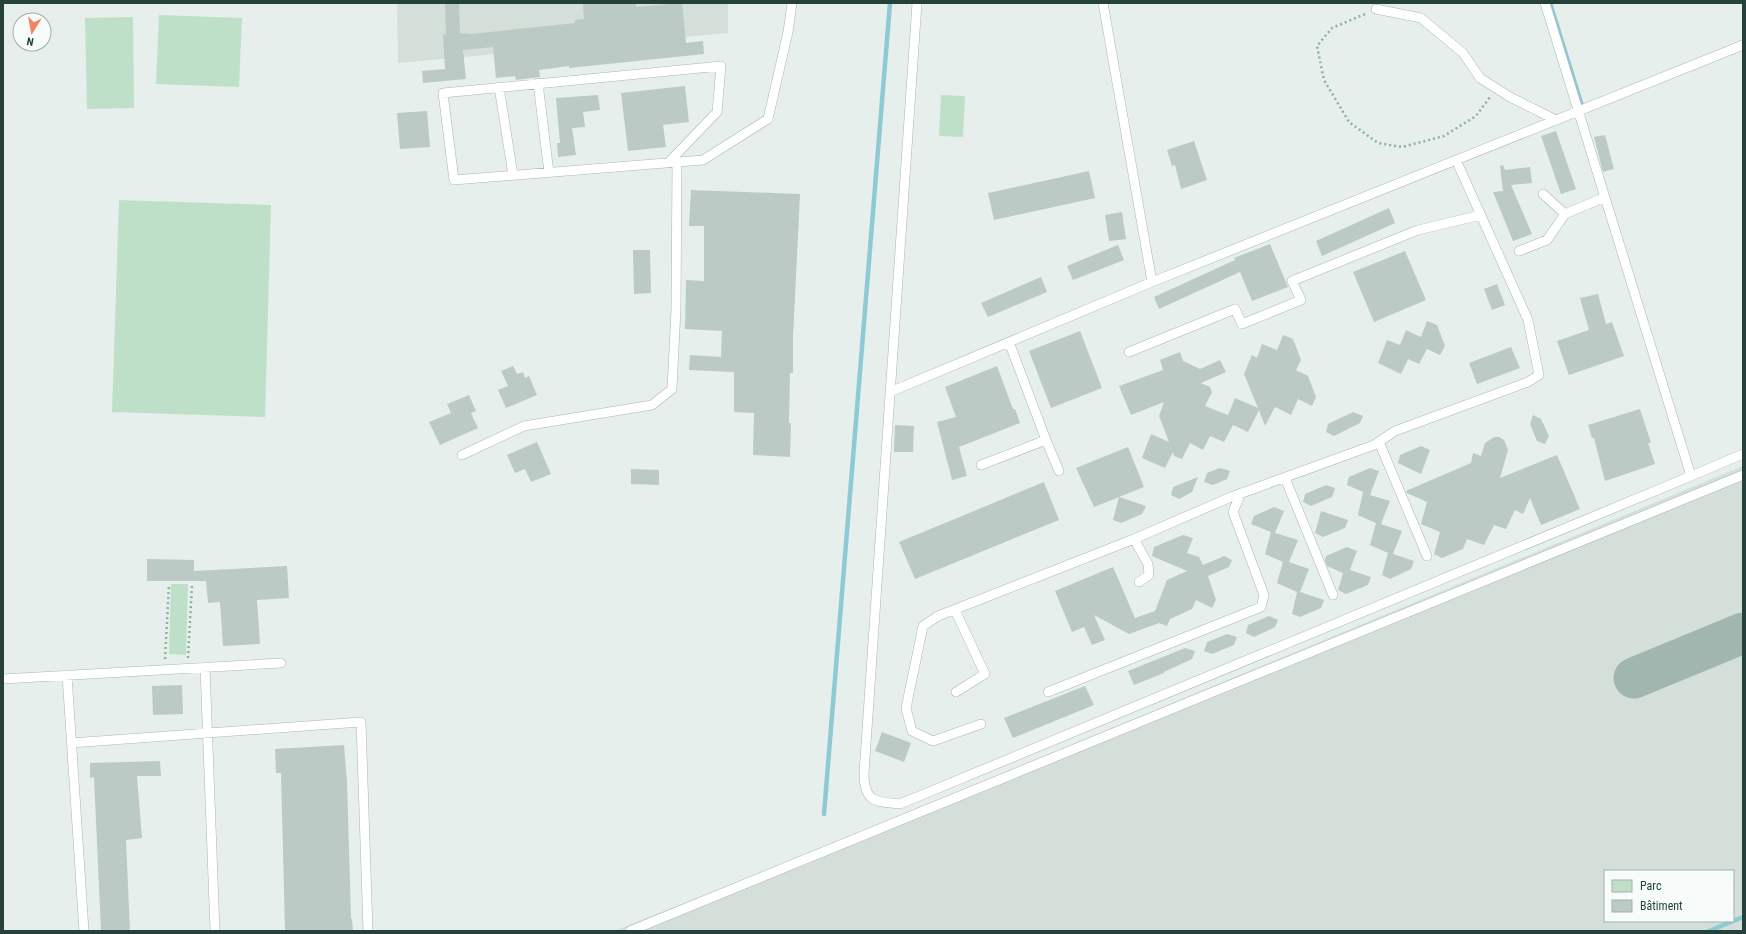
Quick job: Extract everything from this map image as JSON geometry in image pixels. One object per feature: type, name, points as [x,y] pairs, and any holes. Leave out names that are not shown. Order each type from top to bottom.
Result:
[{"type":"lane","points":[[462,455],[524,426],[652,405],[672,389],[676,309],[673,162],[717,112],[721,66],[443,93],[454,180],[513,176],[673,162],[703,160],[768,119],[788,32],[792,3]]},
{"type":"lane","points":[[917,3],[864,773],[864,786],[868,795],[879,803],[900,804],[1743,454]]},
{"type":"lane","points":[[1103,3],[1152,282]]},
{"type":"lane","points":[[1545,3],[1691,476]]},
{"type":"lane","points":[[1376,9],[1420,18],[1463,53],[1480,78],[1556,120]]},
{"type":"lane","points":[[890,392],[1152,282],[1743,45]]},
{"type":"lane","points":[[538,83],[549,173]]},
{"type":"lane","points":[[499,87],[513,176]]},
{"type":"lane","points":[[981,724],[933,741],[912,731],[906,708],[923,626],[938,616],[1134,539],[1241,493],[1374,445],[1395,431],[1528,382],[1539,375],[1528,320],[1456,160]]},
{"type":"lane","points":[[1543,194],[1565,214]]},
{"type":"lane","points":[[1519,251],[1547,240],[1565,214],[1605,197]]},
{"type":"lane","points":[[1130,352],[1235,309],[1242,324],[1300,300],[1292,281],[1418,230],[1481,215]]},
{"type":"lane","points":[[1009,342],[1059,471]]},
{"type":"lane","points":[[981,465],[1046,440]]},
{"type":"lane","points":[[1379,442],[1427,556]]},
{"type":"lane","points":[[630,931],[1743,475]]},
{"type":"lane","points":[[1284,478],[1333,595]]},
{"type":"lane","points":[[1048,692],[1261,607],[1264,595],[1233,512],[1241,493]]},
{"type":"lane","points":[[1134,539],[1148,564],[1149,575],[1139,582]]},
{"type":"lane","points":[[955,610],[985,674],[956,692]]},
{"type":"lane","points":[[3,678],[281,663]]},
{"type":"lane","points":[[205,667],[215,931]]},
{"type":"lane","points":[[67,675],[84,931]]},
{"type":"lane","points":[[71,743],[361,722],[368,931]]},
{"type":"path","points":[[1376,9],[1332,28],[1317,46],[1324,80],[1349,122],[1378,143],[1402,148],[1444,136],[1476,116],[1496,88]]},
{"type":"path","points":[[165,670],[169,585]]},
{"type":"path","points":[[188,668],[192,586]]},
{"type":"shaded area","points":[[397,3],[728,3],[728,33],[398,63]]},
{"type":"shaded area","points":[[1743,466],[1743,931],[614,931],[847,838]]},
{"type":"green space","points":[[159,15],[242,18],[239,87],[156,84]]},
{"type":"green space","points":[[133,17],[134,108],[87,109],[85,18]]},
{"type":"green space","points":[[941,95],[965,96],[963,137],[939,136]]},
{"type":"green space","points":[[119,200],[271,205],[265,417],[112,412]]},
{"type":"green space","points":[[171,584],[188,584],[186,655],[169,654]]},
{"type":"building","points":[[445,3],[459,3],[460,33],[471,34],[575,23],[575,20],[584,19],[583,3],[636,3],[636,7],[682,3],[686,43],[703,41],[704,54],[539,70],[540,77],[516,80],[515,76],[496,78],[493,47],[463,50],[466,79],[423,83],[422,71],[445,69],[443,35],[446,34]]},
{"type":"building","points":[[685,86],[689,122],[663,125],[666,147],[628,151],[621,93]]},
{"type":"building","points":[[598,95],[600,110],[583,112],[585,127],[572,128],[576,155],[558,157],[557,143],[560,143],[556,98]]},
{"type":"building","points":[[427,111],[430,147],[400,149],[397,113]]},
{"type":"building","points":[[1556,131],[1576,189],[1561,194],[1541,136]]},
{"type":"building","points":[[1605,135],[1614,169],[1603,172],[1594,137]]},
{"type":"building","points":[[1194,141],[1207,180],[1181,189],[1175,165],[1172,166],[1167,150]]},
{"type":"building","points":[[1503,165],[1505,170],[1530,167],[1532,183],[1511,185],[1532,234],[1513,241],[1493,192],[1503,191],[1500,166]]},
{"type":"building","points":[[1089,171],[1095,198],[994,220],[988,193]]},
{"type":"building","points":[[691,190],[800,194],[793,338],[793,373],[790,373],[790,457],[753,455],[754,413],[734,412],[734,372],[689,370],[690,355],[721,357],[722,331],[685,329],[686,280],[704,281],[704,226],[689,226]]},
{"type":"building","points":[[1389,208],[1395,223],[1322,256],[1316,241]]},
{"type":"building","points":[[1122,212],[1126,239],[1109,241],[1105,215]]},
{"type":"building","points":[[1270,244],[1288,287],[1252,301],[1240,272],[1159,309],[1154,297],[1235,260],[1234,258]]},
{"type":"building","points":[[1118,245],[1124,260],[1073,280],[1067,266]]},
{"type":"building","points":[[633,250],[650,250],[651,293],[634,294]]},
{"type":"building","points":[[1405,251],[1426,300],[1374,322],[1353,272]]},
{"type":"building","points":[[1041,277],[1047,292],[988,317],[981,303]]},
{"type":"building","points":[[1497,284],[1505,305],[1492,310],[1484,289]]},
{"type":"building","points":[[1598,294],[1606,324],[1612,322],[1624,356],[1569,375],[1557,341],[1589,330],[1580,298]]},
{"type":"building","points":[[1427,321],[1437,325],[1445,346],[1440,355],[1427,349],[1419,364],[1408,359],[1401,374],[1378,363],[1387,340],[1400,345],[1406,330],[1421,337]]},
{"type":"building","points":[[1080,331],[1102,388],[1051,408],[1029,351]]},
{"type":"building","points":[[1283,335],[1293,339],[1301,360],[1296,370],[1308,376],[1316,397],[1312,406],[1298,399],[1291,415],[1275,407],[1265,426],[1259,410],[1248,432],[1233,425],[1224,442],[1210,436],[1203,450],[1190,443],[1182,459],[1174,456],[1173,452],[1165,468],[1142,458],[1151,434],[1169,442],[1159,416],[1164,402],[1131,415],[1119,386],[1163,370],[1160,360],[1180,352],[1183,361],[1200,369],[1220,360],[1226,372],[1201,383],[1210,387],[1212,392],[1205,406],[1228,415],[1235,398],[1258,408],[1244,374],[1252,355],[1257,358],[1262,344],[1277,350]]},
{"type":"building","points":[[1511,347],[1520,368],[1477,384],[1469,363]]},
{"type":"building","points":[[513,366],[517,374],[523,372],[525,378],[529,376],[537,395],[506,408],[498,390],[508,386],[501,371]]},
{"type":"building","points":[[997,366],[1013,409],[1015,409],[1020,423],[959,447],[967,476],[952,480],[937,422],[956,417],[945,387]]},
{"type":"building","points":[[469,395],[476,411],[471,413],[478,428],[440,445],[429,422],[451,413],[447,404]]},
{"type":"building","points":[[1640,409],[1651,443],[1648,443],[1655,464],[1605,481],[1594,438],[1592,438],[1588,425]]},
{"type":"building","points":[[1353,412],[1363,416],[1360,423],[1334,436],[1326,432],[1328,424]]},
{"type":"building","points":[[1533,415],[1541,419],[1549,436],[1545,444],[1537,441],[1530,424]]},
{"type":"building","points":[[895,425],[914,426],[913,452],[894,452]]},
{"type":"building","points":[[1494,437],[1499,437],[1504,440],[1508,450],[1500,478],[1557,455],[1580,509],[1541,525],[1530,498],[1523,514],[1515,510],[1506,529],[1494,525],[1484,545],[1467,539],[1463,549],[1442,558],[1434,554],[1440,532],[1421,524],[1427,502],[1407,493],[1406,491],[1471,463],[1473,453],[1481,456],[1485,443]]},
{"type":"building","points":[[537,442],[551,474],[531,482],[525,469],[515,473],[507,455]]},
{"type":"building","points":[[1421,446],[1430,450],[1421,474],[1398,463],[1400,455]]},
{"type":"building","points":[[1128,447],[1144,487],[1094,507],[1076,468]]},
{"type":"building","points":[[1220,468],[1230,471],[1227,479],[1213,485],[1204,482],[1207,473]]},
{"type":"building","points":[[1370,468],[1379,471],[1370,495],[1390,501],[1381,524],[1402,531],[1393,554],[1414,561],[1411,569],[1390,579],[1382,575],[1388,553],[1370,545],[1376,523],[1358,515],[1363,492],[1347,485],[1349,477]]},
{"type":"building","points":[[631,469],[659,470],[659,485],[631,484]]},
{"type":"building","points":[[1198,477],[1192,492],[1179,499],[1171,495],[1173,487]]},
{"type":"building","points":[[1044,482],[1059,520],[915,579],[899,542]]},
{"type":"building","points":[[1326,485],[1335,488],[1332,497],[1311,506],[1303,502],[1305,494]]},
{"type":"building","points":[[1119,497],[1146,506],[1142,514],[1121,523],[1113,520]]},
{"type":"building","points":[[1274,507],[1284,511],[1275,533],[1298,540],[1289,562],[1309,569],[1300,592],[1324,600],[1321,608],[1300,617],[1292,614],[1297,592],[1277,583],[1283,562],[1265,554],[1271,532],[1251,524],[1254,516]]},
{"type":"building","points":[[1321,511],[1348,520],[1345,528],[1323,537],[1315,533]]},
{"type":"building","points":[[1183,535],[1193,538],[1187,553],[1199,557],[1203,565],[1224,556],[1232,560],[1229,567],[1208,576],[1216,600],[1212,608],[1196,600],[1192,609],[1170,619],[1167,626],[1159,623],[1129,634],[1094,615],[1105,640],[1092,645],[1084,627],[1072,632],[1055,591],[1113,567],[1135,618],[1155,611],[1167,580],[1187,571],[1152,556],[1154,547]]},
{"type":"building","points":[[1347,547],[1357,551],[1350,570],[1371,577],[1368,585],[1346,594],[1338,590],[1343,573],[1327,566],[1325,560],[1326,556]]},
{"type":"building","points":[[147,559],[194,560],[194,571],[287,566],[289,598],[257,600],[260,644],[223,646],[220,602],[208,603],[206,581],[147,581]]},
{"type":"building","points":[[1269,616],[1278,620],[1275,627],[1254,637],[1246,633],[1248,625]]},
{"type":"building","points":[[1227,634],[1237,637],[1234,645],[1212,654],[1204,651],[1207,642]]},
{"type":"building","points":[[1185,648],[1195,651],[1192,659],[1164,673],[1134,685],[1128,671]]},
{"type":"building","points":[[182,685],[183,714],[153,715],[152,686]]},
{"type":"building","points":[[1085,686],[1094,705],[1013,738],[1004,718]]},
{"type":"building","points":[[882,732],[911,743],[904,762],[875,751]]},
{"type":"building","points":[[344,745],[347,781],[351,919],[353,931],[285,931],[281,773],[276,773],[275,749]]},
{"type":"building","points":[[160,761],[161,776],[137,776],[142,838],[126,840],[130,931],[101,931],[94,777],[90,778],[90,763]]},
{"type":"waterway","points":[[824,814],[890,3]]},
{"type":"waterway","points":[[1550,3],[1582,106]]},
{"type":"waterway","points":[[1734,921],[1743,917]]},
{"type":"waterway","points":[[1709,931],[1731,922]]},
{"type":"taxiway","points":[[1634,678],[1743,633]]}]
